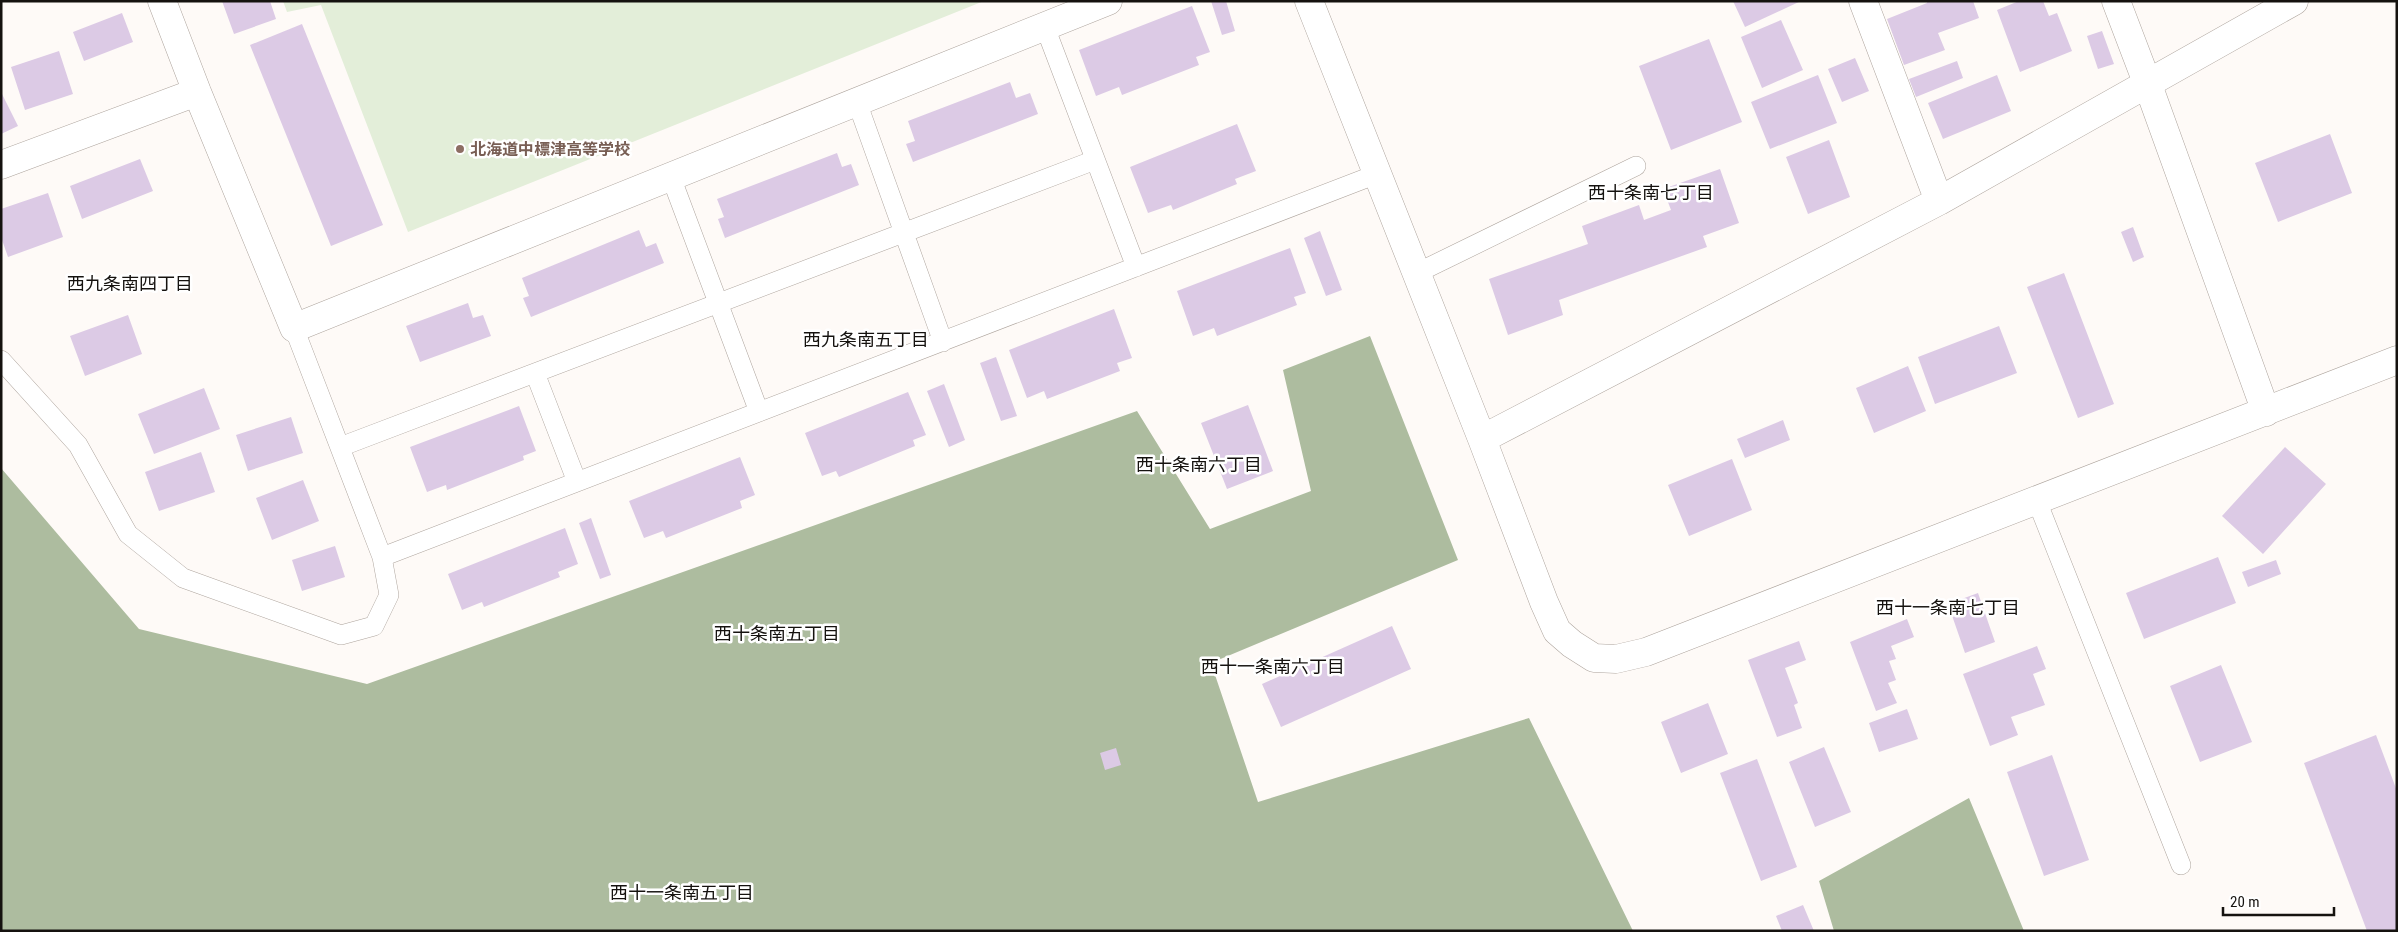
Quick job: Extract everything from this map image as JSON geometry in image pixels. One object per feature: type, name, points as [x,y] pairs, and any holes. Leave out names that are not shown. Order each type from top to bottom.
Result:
[{"type":"street","points":[[162,1],[197,92],[294,328],[1108,1]]},
{"type":"street","points":[[1309,1],[1482,439],[1544,602],[1557,631],[1572,644],[1594,658],[1616,659],[1646,652],[2397,360]]},
{"type":"street","points":[[1863,1],[1939,201]]},
{"type":"street","points":[[2116,1],[2266,412]]},
{"type":"street","points":[[1482,439],[1939,201],[2148,85],[2294,1]]},
{"type":"street","points":[[1,165],[197,92]]},
{"type":"lane","points":[[1045,27],[1136,267]]},
{"type":"lane","points":[[857,102],[943,342]]},
{"type":"lane","points":[[340,447],[1095,160]]},
{"type":"lane","points":[[1416,273],[1636,166]]},
{"type":"lane","points":[[382,557],[1377,174]]},
{"type":"lane","points":[[671,177],[759,412]]},
{"type":"lane","points":[[1,360],[78,445],[128,534],[183,578],[341,635],[374,626],[389,595],[382,557],[294,328]]},
{"type":"lane","points":[[535,373],[577,482]]},
{"type":"lane","points":[[2038,501],[2181,865]]},
{"type":"green space","name":"北海道中標津高等学校","points":[[283,1],[984,1],[408,232],[321,5],[287,12]]},
{"type":"green space","points":[[1370,336],[1458,560],[1211,663],[1258,802],[1529,718],[1633,931],[1,931],[1,468],[139,629],[367,684],[1137,411],[1210,529],[1311,491],[1283,370]]},
{"type":"green space","points":[[1969,798],[2024,931],[1834,931],[1819,881]]},
{"type":"building","points":[[222,1],[270,1],[276,19],[234,34]]},
{"type":"building","points":[[1211,1],[1226,1],[1235,31],[1222,35]]},
{"type":"building","points":[[1733,1],[1801,1],[1745,27]]},
{"type":"building","points":[[1927,1],[1973,1],[1979,18],[1938,33],[1945,50],[1904,65],[1887,19],[1927,3]]},
{"type":"building","points":[[2019,1],[2043,1],[2049,16],[2057,13],[2072,51],[2020,72],[1997,10]]},
{"type":"building","points":[[1192,6],[1210,52],[1196,57],[1199,65],[1122,95],[1119,87],[1096,96],[1079,50]]},
{"type":"building","points":[[122,13],[133,42],[84,61],[73,32]]},
{"type":"building","points":[[1781,20],[1803,70],[1762,88],[1741,37]]},
{"type":"building","points":[[302,24],[383,225],[331,246],[250,45]]},
{"type":"building","points":[[2102,31],[2114,64],[2098,69],[2087,36]]},
{"type":"building","points":[[1709,39],[1742,122],[1671,150],[1639,66]]},
{"type":"building","points":[[59,51],[73,94],[25,110],[11,67]]},
{"type":"building","points":[[1855,58],[1869,91],[1842,102],[1828,69]]},
{"type":"building","points":[[1957,61],[1963,78],[1916,97],[1909,79]]},
{"type":"building","points":[[1818,75],[1837,123],[1770,149],[1751,102]]},
{"type":"building","points":[[1997,75],[2011,111],[1943,139],[1928,103]]},
{"type":"building","points":[[1010,82],[1016,98],[1030,93],[1038,114],[913,162],[906,144],[915,141],[908,121]]},
{"type":"building","points":[[1,92],[18,126],[1,134]]},
{"type":"building","points":[[1237,124],[1256,171],[1235,179],[1237,184],[1173,210],[1171,205],[1148,213],[1130,167]]},
{"type":"building","points":[[2330,134],[2352,193],[2278,222],[2255,163]]},
{"type":"building","points":[[1829,140],[1850,197],[1808,214],[1786,157]]},
{"type":"building","points":[[837,153],[842,167],[851,164],[859,185],[725,238],[718,219],[724,217],[717,199]]},
{"type":"building","points":[[140,159],[153,191],[82,219],[70,186]]},
{"type":"building","points":[[1720,169],[1739,223],[1703,236],[1707,247],[1559,300],[1563,315],[1508,335],[1489,279],[1588,244],[1582,226],[1639,205],[1644,220],[1671,210],[1663,189]]},
{"type":"building","points":[[48,193],[63,237],[8,257],[1,237],[1,209]]},
{"type":"building","points":[[2133,227],[2144,257],[2133,262],[2121,232]]},
{"type":"building","points":[[639,230],[646,247],[656,243],[664,263],[531,317],[523,298],[529,296],[522,278]]},
{"type":"building","points":[[1320,231],[1342,290],[1326,296],[1304,238]]},
{"type":"building","points":[[1290,248],[1306,293],[1294,297],[1297,305],[1217,336],[1214,328],[1193,336],[1177,291]]},
{"type":"building","points":[[2064,273],[2114,404],[2078,418],[2027,287]]},
{"type":"building","points":[[468,303],[473,318],[483,315],[491,336],[420,362],[406,326]]},
{"type":"building","points":[[1114,309],[1132,358],[1117,363],[1120,371],[1047,399],[1044,391],[1027,398],[1009,350]]},
{"type":"building","points":[[128,315],[142,354],[85,376],[70,336]]},
{"type":"building","points":[[1999,326],[2017,373],[1935,404],[1918,357]]},
{"type":"building","points":[[996,357],[1017,416],[1001,421],[980,363]]},
{"type":"building","points":[[1908,366],[1926,411],[1874,433],[1856,388]]},
{"type":"building","points":[[944,384],[965,440],[949,447],[927,391]]},
{"type":"building","points":[[204,388],[220,429],[154,454],[138,414]]},
{"type":"building","points":[[908,392],[926,435],[913,440],[915,446],[839,477],[836,471],[822,476],[805,433]]},
{"type":"building","points":[[1248,405],[1273,471],[1227,489],[1201,423]]},
{"type":"building","points":[[519,406],[536,451],[523,456],[524,460],[447,490],[446,485],[427,492],[410,447]]},
{"type":"building","points":[[291,417],[303,453],[248,471],[236,435]]},
{"type":"building","points":[[1783,420],[1790,440],[1745,458],[1737,439]]},
{"type":"building","points":[[2285,447],[2326,484],[2263,554],[2222,516]]},
{"type":"building","points":[[201,452],[215,492],[159,511],[145,472]]},
{"type":"building","points":[[740,457],[755,495],[740,501],[742,508],[666,538],[663,531],[644,538],[629,501]]},
{"type":"building","points":[[1732,459],[1752,510],[1689,536],[1668,485]]},
{"type":"building","points":[[303,480],[319,521],[272,540],[256,498]]},
{"type":"building","points":[[591,518],[611,575],[600,579],[579,523]]},
{"type":"building","points":[[565,528],[578,564],[558,572],[560,577],[484,607],[482,602],[462,610],[448,574]]},
{"type":"building","points":[[335,546],[345,577],[302,591],[292,560]]},
{"type":"building","points":[[2218,557],[2236,603],[2144,639],[2126,593]]},
{"type":"building","points":[[2276,560],[2281,574],[2248,587],[2242,572]]},
{"type":"building","points":[[1978,593],[1995,642],[1965,653],[1948,604]]},
{"type":"building","points":[[1907,619],[1914,637],[1891,646],[1896,659],[1889,661],[1896,680],[1888,683],[1897,703],[1876,711],[1850,642]]},
{"type":"building","points":[[1392,626],[1411,669],[1281,727],[1262,684]]},
{"type":"building","points":[[1799,641],[1806,660],[1785,668],[1798,703],[1794,705],[1802,728],[1777,737],[1748,660]]},
{"type":"building","points":[[2037,646],[2046,669],[2033,674],[2045,705],[2011,717],[2018,735],[1990,746],[1963,674]]},
{"type":"building","points":[[2221,665],[2252,742],[2200,762],[2170,686]]},
{"type":"building","points":[[1708,703],[1728,754],[1681,773],[1661,722]]},
{"type":"building","points":[[1907,709],[1918,739],[1879,752],[1869,723]]},
{"type":"building","points":[[2376,735],[2397,791],[2397,931],[2367,931],[2304,763]]},
{"type":"building","points":[[1824,747],[1851,812],[1815,827],[1789,762]]},
{"type":"building","points":[[1116,748],[1121,765],[1105,770],[1100,753]]},
{"type":"building","points":[[2052,755],[2089,860],[2044,876],[2007,772]]},
{"type":"building","points":[[1757,759],[1797,867],[1761,881],[1720,773]]},
{"type":"building","points":[[1803,905],[1814,931],[1782,931],[1776,916]]},
{"type":"place","name":"北海道中標津高等学校","points":[[460,149]]},
{"type":"district","name":"西十条南七丁目","points":[[1651,193]]},
{"type":"district","name":"西九条南四丁目","points":[[130,284]]},
{"type":"district","name":"西九条南五丁目","points":[[866,340]]},
{"type":"district","name":"西十条南六丁目","points":[[1199,465]]},
{"type":"district","name":"西十一条南七丁目","points":[[1948,608]]},
{"type":"district","name":"西十条南五丁目","points":[[777,634]]},
{"type":"district","name":"西十一条南六丁目","points":[[1273,667]]},
{"type":"district","name":"西十一条南五丁目","points":[[682,893]]}]
